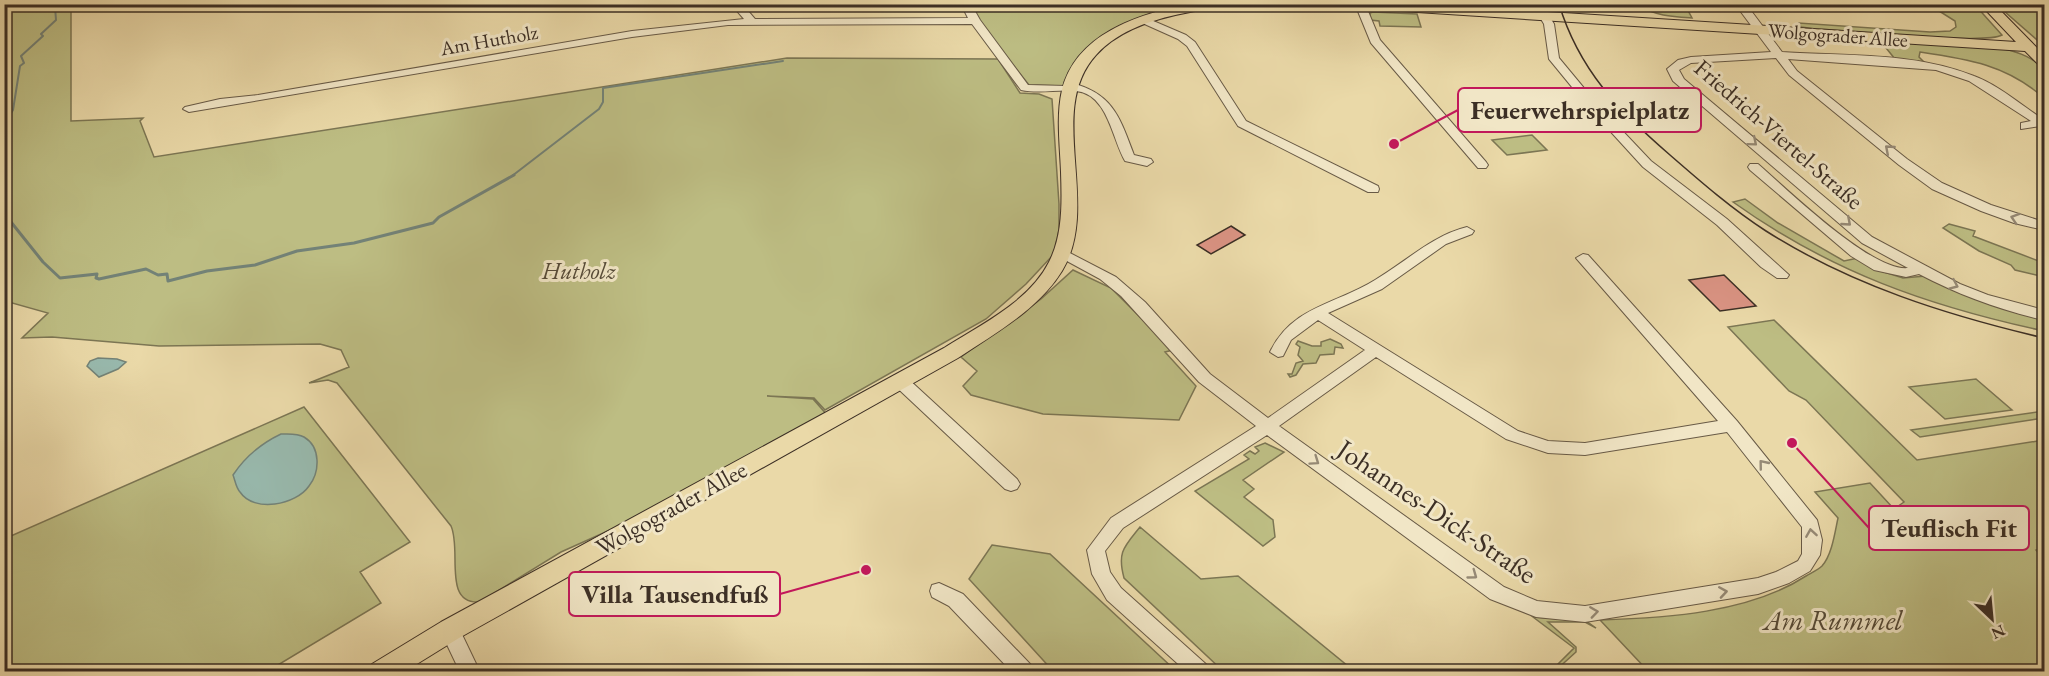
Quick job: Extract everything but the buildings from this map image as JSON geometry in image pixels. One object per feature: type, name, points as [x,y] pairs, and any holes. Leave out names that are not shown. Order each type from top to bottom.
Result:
[{"type":"main road","name":"Wolgograder Allee","points":[[381,672],[450,630],[951,353],[997,324],[1053,272],[1061,254],[1071,217],[1070,87],[1079,65],[1097,45],[1144,20],[1214,4]]},
{"type":"main road","name":"Wolgograder Allee","points":[[1354,4],[1540,10],[1760,30],[2028,46]]},
{"type":"main road","points":[[1986,4],[2044,62]]},
{"type":"street","points":[[736,4],[751,21]]},
{"type":"street","points":[[966,4],[975,21],[1025,88],[1070,87],[1087,89],[1099,96],[1110,113],[1129,158],[1147,162]]},
{"type":"street","points":[[1740,4],[1799,78],[1903,162],[1937,186],[1997,212],[2044,226]]},
{"type":"street","points":[[1360,5],[1375,41],[1482,165]]},
{"type":"street","points":[[1540,10],[1549,24],[1554,59],[1647,164],[1722,222],[1766,264],[1782,275]]},
{"type":"street","points":[[1144,20],[1182,37],[1191,44],[1242,123],[1373,189]]},
{"type":"street","name":"Am Hutholz","points":[[189,109],[632,34],[751,21],[975,21]]},
{"type":"street","name":"Friedrich-Viertel-Straße","points":[[2025,126],[2037,123],[2034,117],[1973,79],[1950,69],[1893,62],[1779,55],[1691,60],[1682,62],[1673,69],[1679,81],[1868,240],[1920,269],[1983,298],[2044,315]]},
{"type":"street","name":"Friedrich-Viertel-Straße","points":[[1754,167],[1846,246],[1880,267],[1906,273],[1920,269]]},
{"type":"street","points":[[1278,352],[1285,337],[1334,301],[1364,293],[1454,234],[1467,231]]},
{"type":"street","points":[[1815,232],[1833,247],[1846,246]]},
{"type":"street","name":"Johannes-Dick-Straße","points":[[1061,254],[1111,280],[1172,341],[1202,376],[1267,427],[1497,592],[1536,609],[1585,614],[1758,586],[1782,578],[1804,566],[1811,555],[1813,540],[1811,525],[1731,425],[1583,258]]},
{"type":"street","points":[[1318,313],[1495,426],[1512,435],[1548,447],[1585,449],[1731,425]]},
{"type":"street","points":[[1201,672],[1114,594],[1101,574],[1096,550],[1117,524],[1267,427],[1376,350]]},
{"type":"street","points":[[899,380],[1011,484]]},
{"type":"street","points":[[939,591],[956,600],[1025,672]]},
{"type":"street","points":[[450,630],[470,672]]},
{"type":"green space","name":"Hutholz","points":[[4,5],[71,5],[71,121],[143,118],[140,121],[154,157],[787,58],[998,59],[1020,93],[1039,94],[1052,99],[1059,204],[1059,230],[1054,254],[1026,284],[986,319],[825,410],[814,398],[767,396],[813,399],[828,416],[619,526],[561,552],[480,602],[468,601],[461,595],[457,586],[454,536],[451,526],[337,383],[328,380],[309,383],[349,367],[341,350],[320,344],[159,346],[52,337],[22,338],[48,313],[5,301]]},
{"type":"green space","points":[[970,5],[1143,5],[1154,16],[1110,33],[1064,86],[1029,85],[978,21]]},
{"type":"green space","points":[[1640,5],[1685,5],[1692,18],[1658,14]]},
{"type":"green space","points":[[1912,5],[1975,5],[2002,35],[1990,38],[1914,36],[1816,29],[1801,27],[1799,23],[1930,32],[1950,31],[1956,27],[1955,21],[1936,9]]},
{"type":"green space","points":[[1997,5],[2044,5],[2044,46]]},
{"type":"green space","points":[[1370,13],[1417,14],[1421,27],[1380,26],[1379,21],[1370,20]]},
{"type":"green space","points":[[1822,35],[2005,49],[2031,59],[2044,69],[2044,98],[2016,78],[1986,65],[1920,52],[1919,57],[1924,62],[1895,59],[1882,43],[1825,39]]},
{"type":"green space","points":[[1532,135],[1547,150],[1507,155],[1492,140]]},
{"type":"green space","points":[[1745,199],[1778,223],[1844,261],[1858,258],[1881,271],[1903,278],[1926,276],[2018,311],[2044,317],[2044,331],[1920,298],[1844,267],[1770,227],[1733,202]]},
{"type":"green space","points":[[1949,224],[1975,231],[1973,236],[2044,263],[2044,277],[2015,270],[2011,265],[1979,251],[1943,228]]},
{"type":"green space","points":[[1073,270],[1111,288],[1173,350],[1165,352],[1196,386],[1179,420],[1043,414],[971,395],[963,386],[977,371],[961,357],[1041,299]]},
{"type":"green space","name":"Am Rummel","points":[[1774,320],[1917,460],[2044,440],[2044,547],[2036,550],[2044,559],[2044,671],[1648,671],[1600,620],[1679,615],[1733,606],[1783,588],[1816,570],[1822,566],[1828,556],[1838,518],[1815,492],[1870,483],[1894,509],[1904,502],[1806,400],[1789,391],[1728,327]]},
{"type":"green space","points":[[1330,339],[1341,344],[1343,348],[1335,347],[1334,354],[1320,355],[1316,363],[1303,364],[1296,375],[1290,377],[1288,374],[1292,374],[1296,363],[1303,361],[1298,355],[1300,347],[1296,344],[1298,341],[1312,346],[1321,346],[1321,342]]},
{"type":"green space","points":[[1976,379],[2012,410],[1945,419],[1909,387]]},
{"type":"green space","points":[[304,407],[410,542],[360,572],[381,603],[268,671],[5,672],[4,539]]},
{"type":"green space","points":[[2044,411],[2044,418],[1920,437],[1911,430]]},
{"type":"green space","points":[[1265,443],[1284,452],[1243,480],[1254,489],[1244,497],[1273,520],[1275,537],[1263,546],[1195,491],[1249,459],[1244,455],[1250,451],[1255,454],[1259,451],[1255,447]]},
{"type":"green space","points":[[1140,527],[1201,579],[1238,576],[1354,671],[1223,671],[1124,578],[1121,562],[1123,550]]},
{"type":"green space","points":[[992,545],[1050,554],[1176,671],[1053,671],[969,579]]},
{"type":"green space","points":[[1533,617],[1586,621],[1596,628],[1585,622],[1548,622],[1576,647],[1576,652],[1555,671],[1551,671],[1574,648]]},
{"type":"water","points":[[98,358],[126,362],[118,369],[99,377],[87,366],[90,361]]},
{"type":"water","points":[[281,434],[299,435],[310,441],[317,460],[313,480],[303,493],[285,502],[265,504],[246,499],[239,490],[233,475],[254,451]]},
{"type":"waterway","points":[[4,125],[13,110],[20,66],[24,63],[21,56],[43,36],[41,34],[56,20],[55,7],[51,4]]},
{"type":"waterway","points":[[512,176],[599,109],[603,102],[603,88],[783,61]]},
{"type":"waterway","points":[[4,221],[11,222],[43,262],[60,278],[97,274],[96,278],[99,279],[146,269],[158,275],[167,274],[168,281],[207,271],[255,265],[297,251],[354,243],[433,223],[439,217],[514,175]]},
{"type":"tram line","points":[[1559,4],[1567,28],[1589,69],[1618,105],[1651,139],[1753,223],[1798,250],[1865,283],[1935,308],[2044,338]]},
{"type":"place","name":"Feuerwehrspielplatz","points":[[1394,144]]},
{"type":"place","name":"Teuflisch Fit","points":[[1792,443]]},
{"type":"place","name":"Villa Tausendfuß","points":[[866,570]]}]
